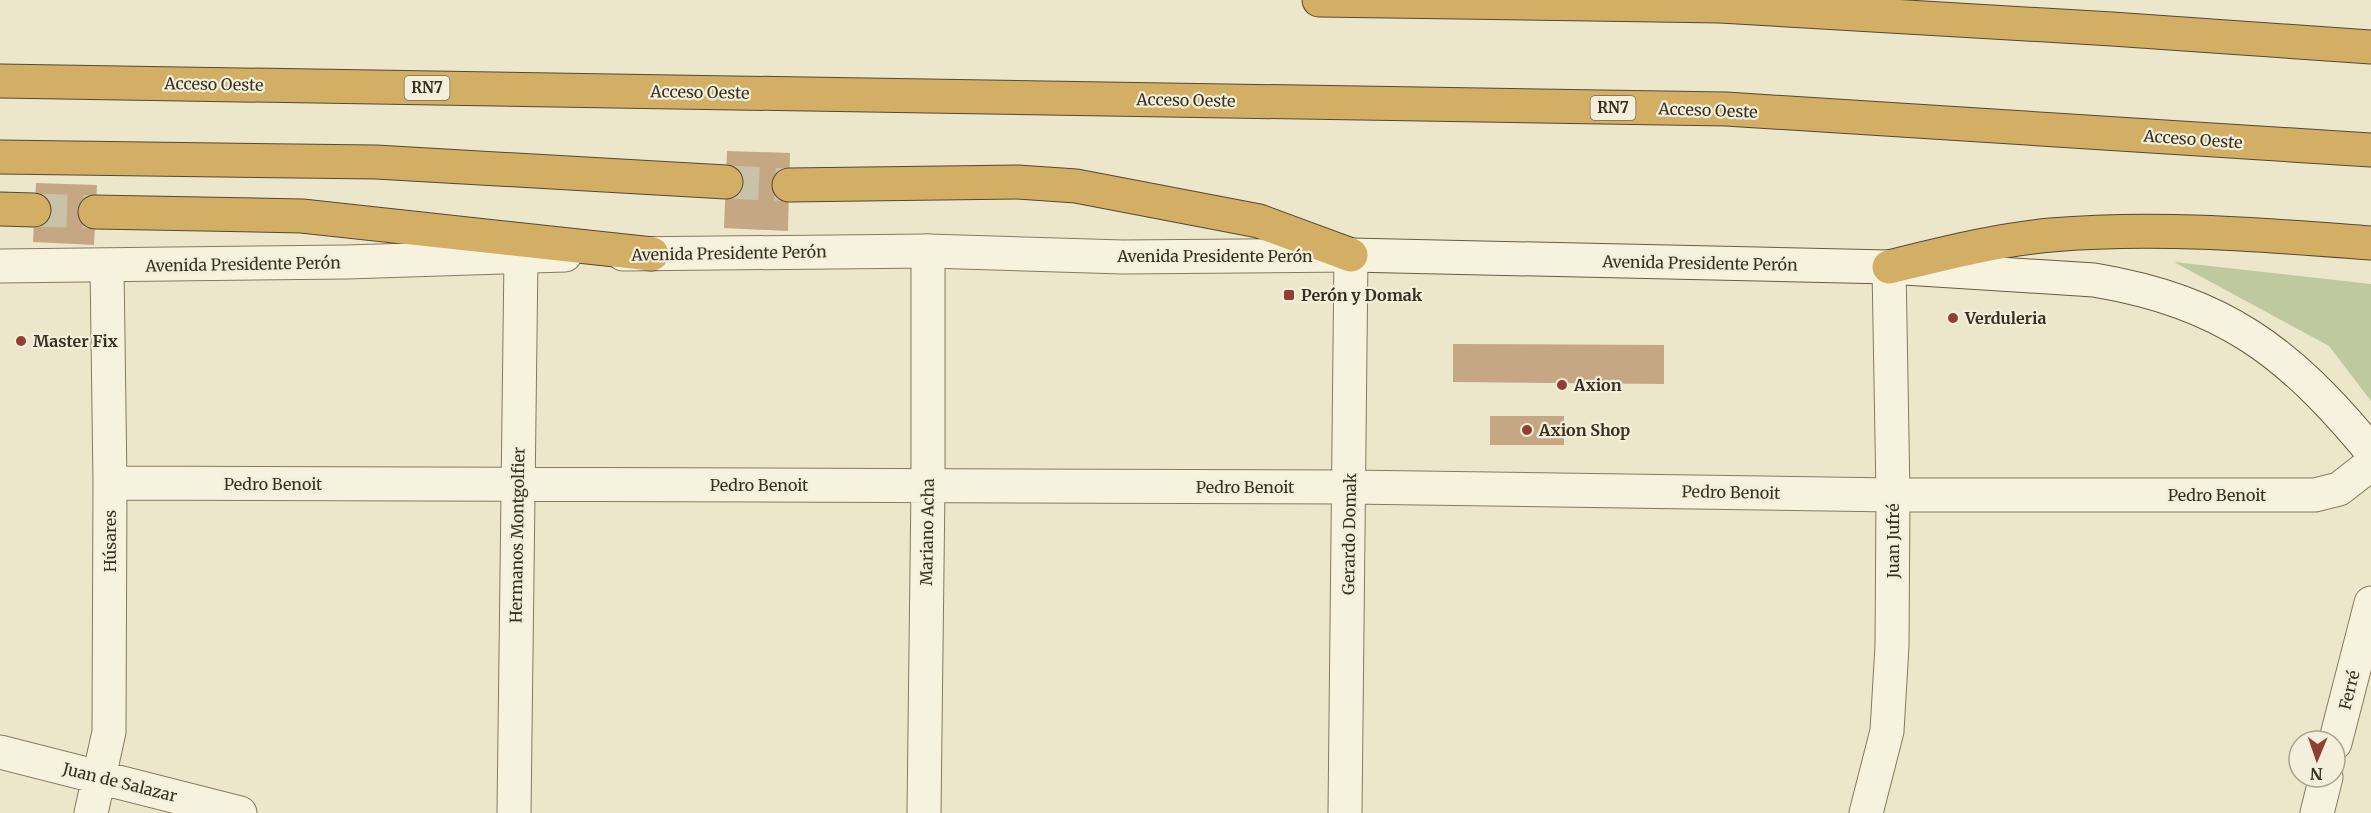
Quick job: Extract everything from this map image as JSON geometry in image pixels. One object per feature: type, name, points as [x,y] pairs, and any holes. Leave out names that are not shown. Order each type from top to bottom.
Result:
[{"type":"highway","points":[[1319,0],[1720,6],[2371,47]]},
{"type":"highway","points":[[1974,0],[2112,29]]},
{"type":"highway","name":"Acceso Oeste","points":[[0,81],[1726,110],[2371,150]]},
{"type":"highway","points":[[0,157],[376,162],[726,182]]},
{"type":"highway","points":[[789,185],[1018,182],[1076,186],[1259,221],[1351,255]]},
{"type":"highway","points":[[0,209],[34,210]]},
{"type":"highway","points":[[95,212],[302,216],[652,254]]},
{"type":"highway","points":[[1889,267],[1976,246],[2020,239],[2098,232],[2178,231],[2371,243]]},
{"type":"street","name":"Avenida Presidente Perón","points":[[0,266],[928,251],[1123,257],[1351,255],[1889,267],[2094,280],[2127,286],[2181,301],[2225,320],[2293,367],[2314,386],[2371,451]]},
{"type":"street","name":"Mariano Acha","points":[[924,813],[928,251]]},
{"type":"street","name":"Gerardo Domak","points":[[1345,813],[1351,255]]},
{"type":"street","name":"Hermanos Montgolfier","points":[[514,813],[521,256]]},
{"type":"street","name":"Húsares","points":[[91,813],[109,732],[110,483],[107,266]]},
{"type":"street","name":"Juan Jufré","points":[[1866,813],[1887,730],[1890,698],[1893,495],[1889,267]]},
{"type":"street","name":"Pedro Benoit","points":[[110,483],[1349,487],[1893,495],[2315,495],[2338,489],[2371,464]]},
{"type":"street","name":"Ferré","points":[[2339,729],[2371,603]]},
{"type":"street","name":"Juan de Salazar","points":[[0,752],[240,813]]},
{"type":"street","points":[[2317,813],[2323,789]]},
{"type":"green space","points":[[2174,262],[2371,284],[2371,401],[2329,346]]},
{"type":"building","points":[[727,151],[790,153],[788,231],[724,228]]},
{"type":"building","points":[[36,183],[97,185],[94,245],[33,242]]},
{"type":"building","points":[[1453,344],[1664,345],[1664,384],[1453,382]]},
{"type":"building","name":"Axion Shop","points":[[1490,416],[1564,416],[1564,445],[1490,445]]},
{"type":"tunnel","points":[[726,182],[789,185]]},
{"type":"tunnel","points":[[34,210],[95,212]]},
{"type":"place","name":"Perón y Domak","points":[[1289,295]]},
{"type":"place","name":"Verduleria","points":[[1953,318]]},
{"type":"place","name":"Master Fix","points":[[21,341]]},
{"type":"place","name":"Axion","points":[[1562,385]]},
{"type":"place","name":"Axion Shop","points":[[1527,430]]}]
